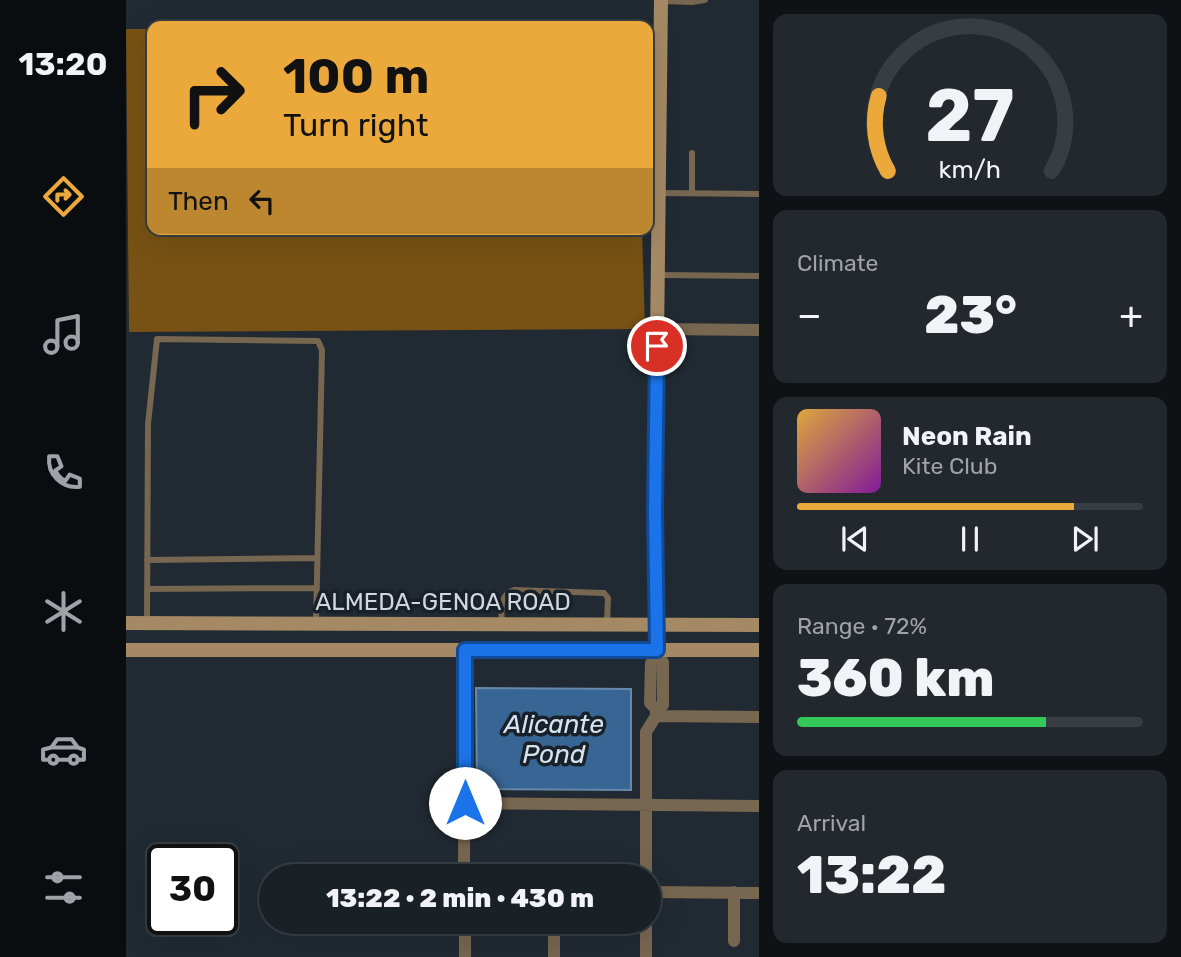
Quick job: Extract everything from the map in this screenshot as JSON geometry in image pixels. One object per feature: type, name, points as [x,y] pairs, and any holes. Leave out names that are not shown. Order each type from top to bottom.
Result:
[{"type":"main road","points":[[657,654],[655,511],[661,1]]},
{"type":"main road","name":"ALMEDA-GENOA ROAD","points":[[126,624],[759,625]]},
{"type":"main road","points":[[368,625],[369,650]]},
{"type":"main road","name":"ALMEDA-GENOA ROAD","points":[[126,650],[465,650],[657,654],[759,650]]},
{"type":"street","points":[[657,329],[759,330]]},
{"type":"street","points":[[464,864],[465,650]]},
{"type":"street","points":[[656,713],[650,704],[657,682],[650,663],[657,654]]},
{"type":"street","points":[[656,713],[759,717]]},
{"type":"street","points":[[646,864],[646,732],[656,713]]},
{"type":"street","points":[[465,803],[759,806]]},
{"type":"street","points":[[661,892],[759,892]]},
{"type":"street","points":[[734,892],[734,941]]},
{"type":"street","points":[[465,934],[466,957]]},
{"type":"street","points":[[554,934],[554,957]]},
{"type":"street","points":[[646,934],[646,957]]},
{"type":"lane","points":[[661,1],[705,0]]},
{"type":"lane","points":[[692,153],[692,193]]},
{"type":"lane","points":[[658,192],[759,194]]},
{"type":"lane","points":[[658,275],[759,276]]},
{"type":"lane","points":[[147,624],[148,424],[157,339],[318,341],[322,350],[316,625]]},
{"type":"lane","points":[[147,560],[317,558]]},
{"type":"lane","points":[[147,589],[316,588]]},
{"type":"lane","points":[[502,625],[501,602],[508,592],[514,590],[604,593],[608,598],[607,625]]},
{"type":"shaded area","points":[[126,29],[147,29],[147,235],[642,235],[645,329],[129,332]]},
{"type":"water","name":"Alicante Pond","points":[[476,688],[631,689],[631,790],[477,789]]},
{"type":"route","points":[[465,803],[465,650],[657,650],[657,346]]}]
